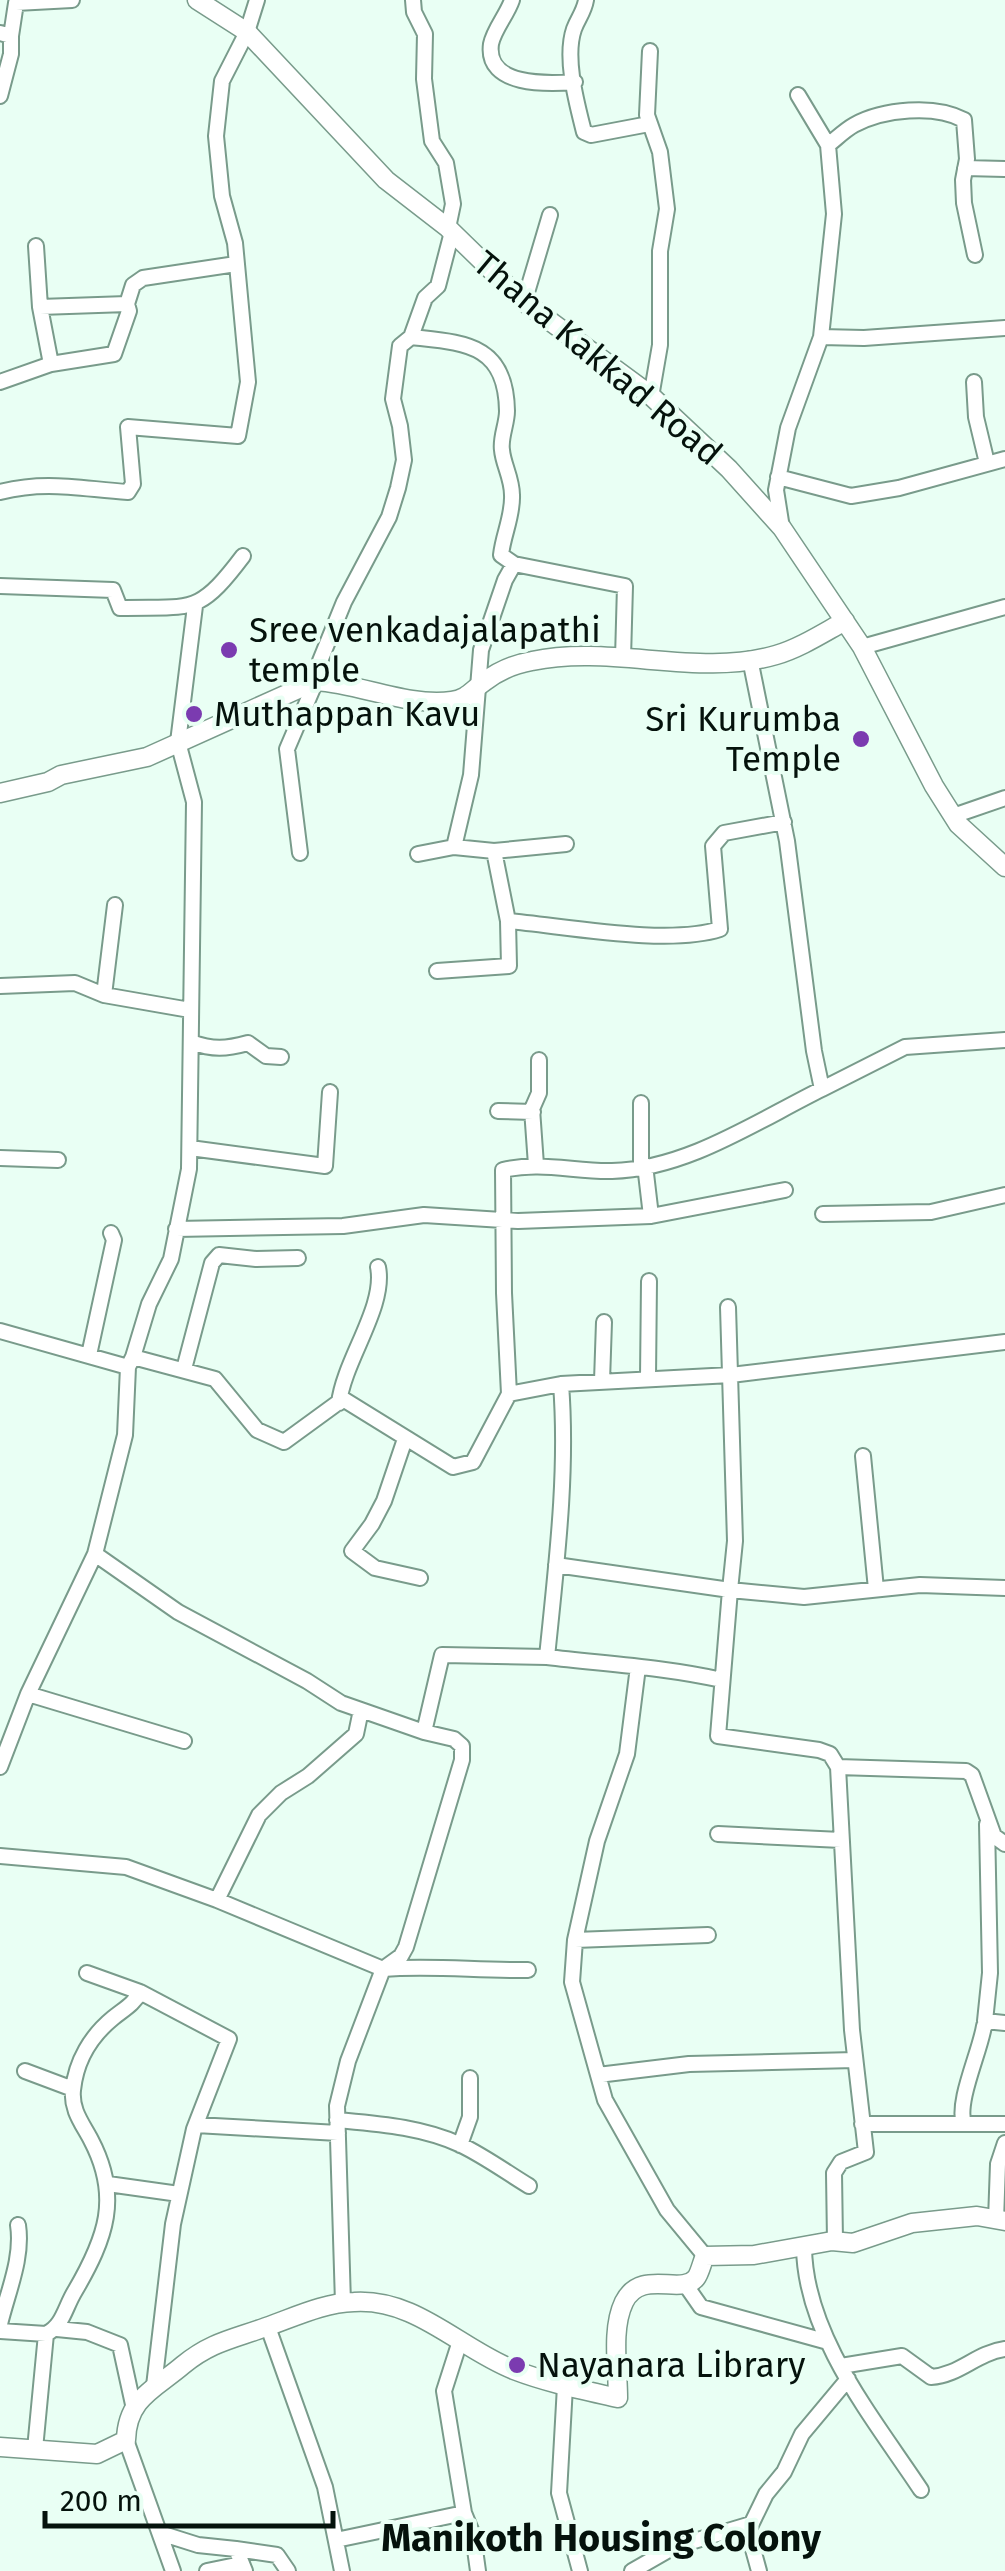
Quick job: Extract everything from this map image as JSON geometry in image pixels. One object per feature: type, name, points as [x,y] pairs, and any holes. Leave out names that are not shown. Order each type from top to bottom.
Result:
[{"type":"main road","name":"Thana Kakkad Road","points":[[197,0],[246,32],[386,180],[450,230],[520,298],[651,397],[729,469],[782,528],[862,647],[953,816],[1005,867]]},
{"type":"main road","points":[[0,793],[48,782],[60,775],[147,758],[316,681],[420,700],[451,701],[468,697],[508,667],[536,660],[729,662],[794,649],[845,622]]},
{"type":"main road","points":[[0,2447],[97,2454],[126,2440],[126,2418],[134,2408],[154,2386],[201,2349],[324,2306],[358,2301],[414,2312],[514,2370],[618,2398],[618,2329],[626,2298],[638,2287],[652,2283],[685,2284],[696,2278],[705,2256],[754,2255],[835,2242],[853,2243],[912,2223],[977,2216],[1001,2220]]},
{"type":"street","points":[[0,96],[11,54],[6,35],[16,3],[72,0]]},
{"type":"street","points":[[0,492],[27,485],[61,484],[128,492],[133,484],[128,428],[238,436],[248,382],[234,244],[222,196],[216,136],[222,81],[258,0]]},
{"type":"street","points":[[300,853],[287,749],[344,602],[389,517],[404,460],[393,399],[400,346],[411,337],[425,298],[438,286],[450,230],[453,204],[446,163],[432,140],[424,79],[425,34],[414,12],[413,0]]},
{"type":"street","points":[[512,0],[492,44],[493,62],[500,71],[520,79],[548,84],[575,82]]},
{"type":"street","points":[[586,0],[573,37],[575,82],[586,134],[649,124]]},
{"type":"street","points":[[650,51],[647,115],[660,152],[667,209],[660,251],[660,345],[651,397]]},
{"type":"street","points":[[782,528],[776,490],[788,428],[821,337],[834,214],[828,144],[798,95]]},
{"type":"street","points":[[828,144],[855,124],[899,112],[950,113],[964,120],[964,203],[975,255]]},
{"type":"street","points":[[965,168],[1005,168]]},
{"type":"street","points":[[520,298],[528,288],[550,216]]},
{"type":"street","points":[[36,246],[40,307],[51,364]]},
{"type":"street","points":[[0,382],[51,364],[114,354],[134,285],[144,278],[236,264]]},
{"type":"street","points":[[40,307],[127,304]]},
{"type":"street","points":[[821,337],[864,338],[1005,328]]},
{"type":"street","points":[[411,337],[472,345],[488,356],[507,397],[502,449],[512,495],[511,517],[500,555],[514,564],[624,586],[623,658]]},
{"type":"street","points":[[974,382],[976,417],[987,462]]},
{"type":"street","points":[[778,478],[852,496],[899,488],[1005,458]]},
{"type":"street","points":[[0,586],[114,590],[120,608],[195,606],[222,584],[243,556]]},
{"type":"street","points":[[454,848],[471,775],[481,650],[514,564]]},
{"type":"street","points":[[0,1768],[28,1694],[95,1554],[126,1435],[131,1362],[149,1304],[171,1259],[189,1170],[194,802],[178,742],[195,606]]},
{"type":"street","points":[[862,647],[1005,607]]},
{"type":"street","points":[[750,659],[784,822],[822,1089]]},
{"type":"street","points":[[953,816],[1005,798]]},
{"type":"street","points":[[508,921],[641,933],[704,934],[720,929],[713,846],[724,834],[784,822]]},
{"type":"street","points":[[418,854],[454,848],[494,851],[566,844]]},
{"type":"street","points":[[437,970],[509,966],[508,921],[494,851]]},
{"type":"street","points":[[104,995],[116,905]]},
{"type":"street","points":[[0,986],[75,983],[104,995],[190,1010]]},
{"type":"street","points":[[0,1330],[89,1354],[184,1369],[215,1379],[256,1430],[284,1442],[343,1399],[440,1460],[464,1466],[474,1462],[510,1394],[504,1170],[536,1165],[612,1171],[680,1159],[905,1046],[1005,1040]]},
{"type":"street","points":[[191,1042],[226,1050],[248,1043],[266,1056],[282,1057]]},
{"type":"street","points":[[536,1165],[532,1112],[538,1093],[539,1060]]},
{"type":"street","points":[[190,1148],[325,1166],[330,1092]]},
{"type":"street","points":[[641,1103],[643,1165],[651,1216]]},
{"type":"street","points":[[498,1111],[532,1112]]},
{"type":"street","points":[[0,1158],[58,1160]]},
{"type":"street","points":[[176,1229],[356,1226],[424,1216],[504,1220],[651,1216],[785,1190]]},
{"type":"street","points":[[823,1214],[932,1212],[1005,1195]]},
{"type":"street","points":[[89,1354],[114,1240],[111,1233]]},
{"type":"street","points":[[184,1369],[212,1263],[219,1255],[298,1258]]},
{"type":"street","points":[[339,1403],[359,1338],[372,1311],[378,1267]]},
{"type":"street","points":[[648,1377],[649,1280]]},
{"type":"street","points":[[728,1308],[735,1542],[718,1736],[819,1750],[830,1754],[838,1766],[855,2060],[866,2152],[841,2162],[834,2173],[835,2242]]},
{"type":"street","points":[[602,1380],[604,1322]]},
{"type":"street","points":[[510,1394],[562,1384],[730,1375],[1005,1342]]},
{"type":"street","points":[[547,1656],[556,1565],[564,1417],[562,1384]]},
{"type":"street","points":[[404,1438],[384,1502],[352,1551],[375,1568],[420,1578]]},
{"type":"street","points":[[863,1456],[876,1589]]},
{"type":"street","points":[[95,1554],[178,1612],[341,1703],[454,1739],[462,1746],[462,1760],[406,1947],[401,1956],[383,1969],[348,2061],[337,2106],[343,2303]]},
{"type":"street","points":[[556,1565],[804,1597],[920,1584],[1005,1588]]},
{"type":"street","points":[[424,1732],[442,1654],[547,1656],[638,1668],[654,1666],[722,1680]]},
{"type":"street","points":[[638,1668],[626,1754],[597,1841],[574,1940],[572,1982],[605,2100],[667,2210],[705,2256]]},
{"type":"street","points":[[28,1694],[184,1741]]},
{"type":"street","points":[[217,1900],[259,1815],[280,1793],[308,1776],[356,1734],[361,1710]]},
{"type":"street","points":[[838,1766],[966,1771],[972,1775],[994,1836],[1005,1844]]},
{"type":"street","points":[[986,1814],[991,1917],[986,2021],[997,2022]]},
{"type":"street","points":[[718,1834],[842,1840]]},
{"type":"street","points":[[0,1856],[126,1867],[383,1969],[424,1966],[528,1970]]},
{"type":"street","points":[[574,1940],[708,1935]]},
{"type":"street","points":[[87,1973],[140,1992],[229,2039],[196,2124],[179,2194],[164,2278],[154,2386]]},
{"type":"street","points":[[35,2448],[51,2331],[88,2269],[102,2232],[110,2193],[98,2156],[74,2108],[73,2088],[90,2041],[136,2001],[140,1992]]},
{"type":"street","points":[[964,2124],[961,2116],[966,2091],[984,2026],[997,2022]]},
{"type":"street","points":[[598,2075],[689,2064],[855,2060]]},
{"type":"street","points":[[24,2072],[73,2088]]},
{"type":"street","points":[[460,2145],[470,2117],[470,2078]]},
{"type":"street","points":[[196,2124],[395,2126],[460,2145],[528,2186]]},
{"type":"street","points":[[862,2124],[1005,2124]]},
{"type":"street","points":[[1001,2220],[998,2164],[1005,2143]]},
{"type":"street","points":[[108,2184],[179,2194]]},
{"type":"street","points":[[18,2226],[21,2255],[12,2270],[0,2327],[87,2332],[120,2345],[134,2408]]},
{"type":"street","points":[[804,2246],[805,2267],[828,2342],[844,2373],[922,2490]]},
{"type":"street","points":[[685,2284],[701,2306],[828,2342]]},
{"type":"street","points":[[268,2326],[325,2486],[342,2571]]},
{"type":"street","points":[[460,2341],[444,2391],[478,2571]]},
{"type":"street","points":[[759,2571],[748,2531],[751,2524],[766,2494],[784,2472],[802,2434],[844,2373],[902,2356],[931,2377],[946,2376],[979,2356],[1005,2349]]},
{"type":"street","points":[[564,2386],[559,2493],[580,2571]]},
{"type":"street","points":[[126,2440],[173,2571]]},
{"type":"street","points":[[336,2540],[464,2513]]},
{"type":"street","points":[[632,2571],[674,2547],[751,2524]]},
{"type":"street","points":[[160,2533],[198,2545],[277,2555],[288,2571]]},
{"type":"street","points":[[207,2571],[243,2568],[236,2549]]},
{"type":"place","name":"Sree venkadajalapathi temple","points":[[229,650]]},
{"type":"place","name":"Muthappan Kavu","points":[[194,714]]},
{"type":"place","name":"Sri Kurumba Temple","points":[[861,739]]},
{"type":"place","name":"Nayanara Library","points":[[517,2365]]},
{"type":"district","name":"Manikoth Housing Colony","points":[[601,2538]]}]
